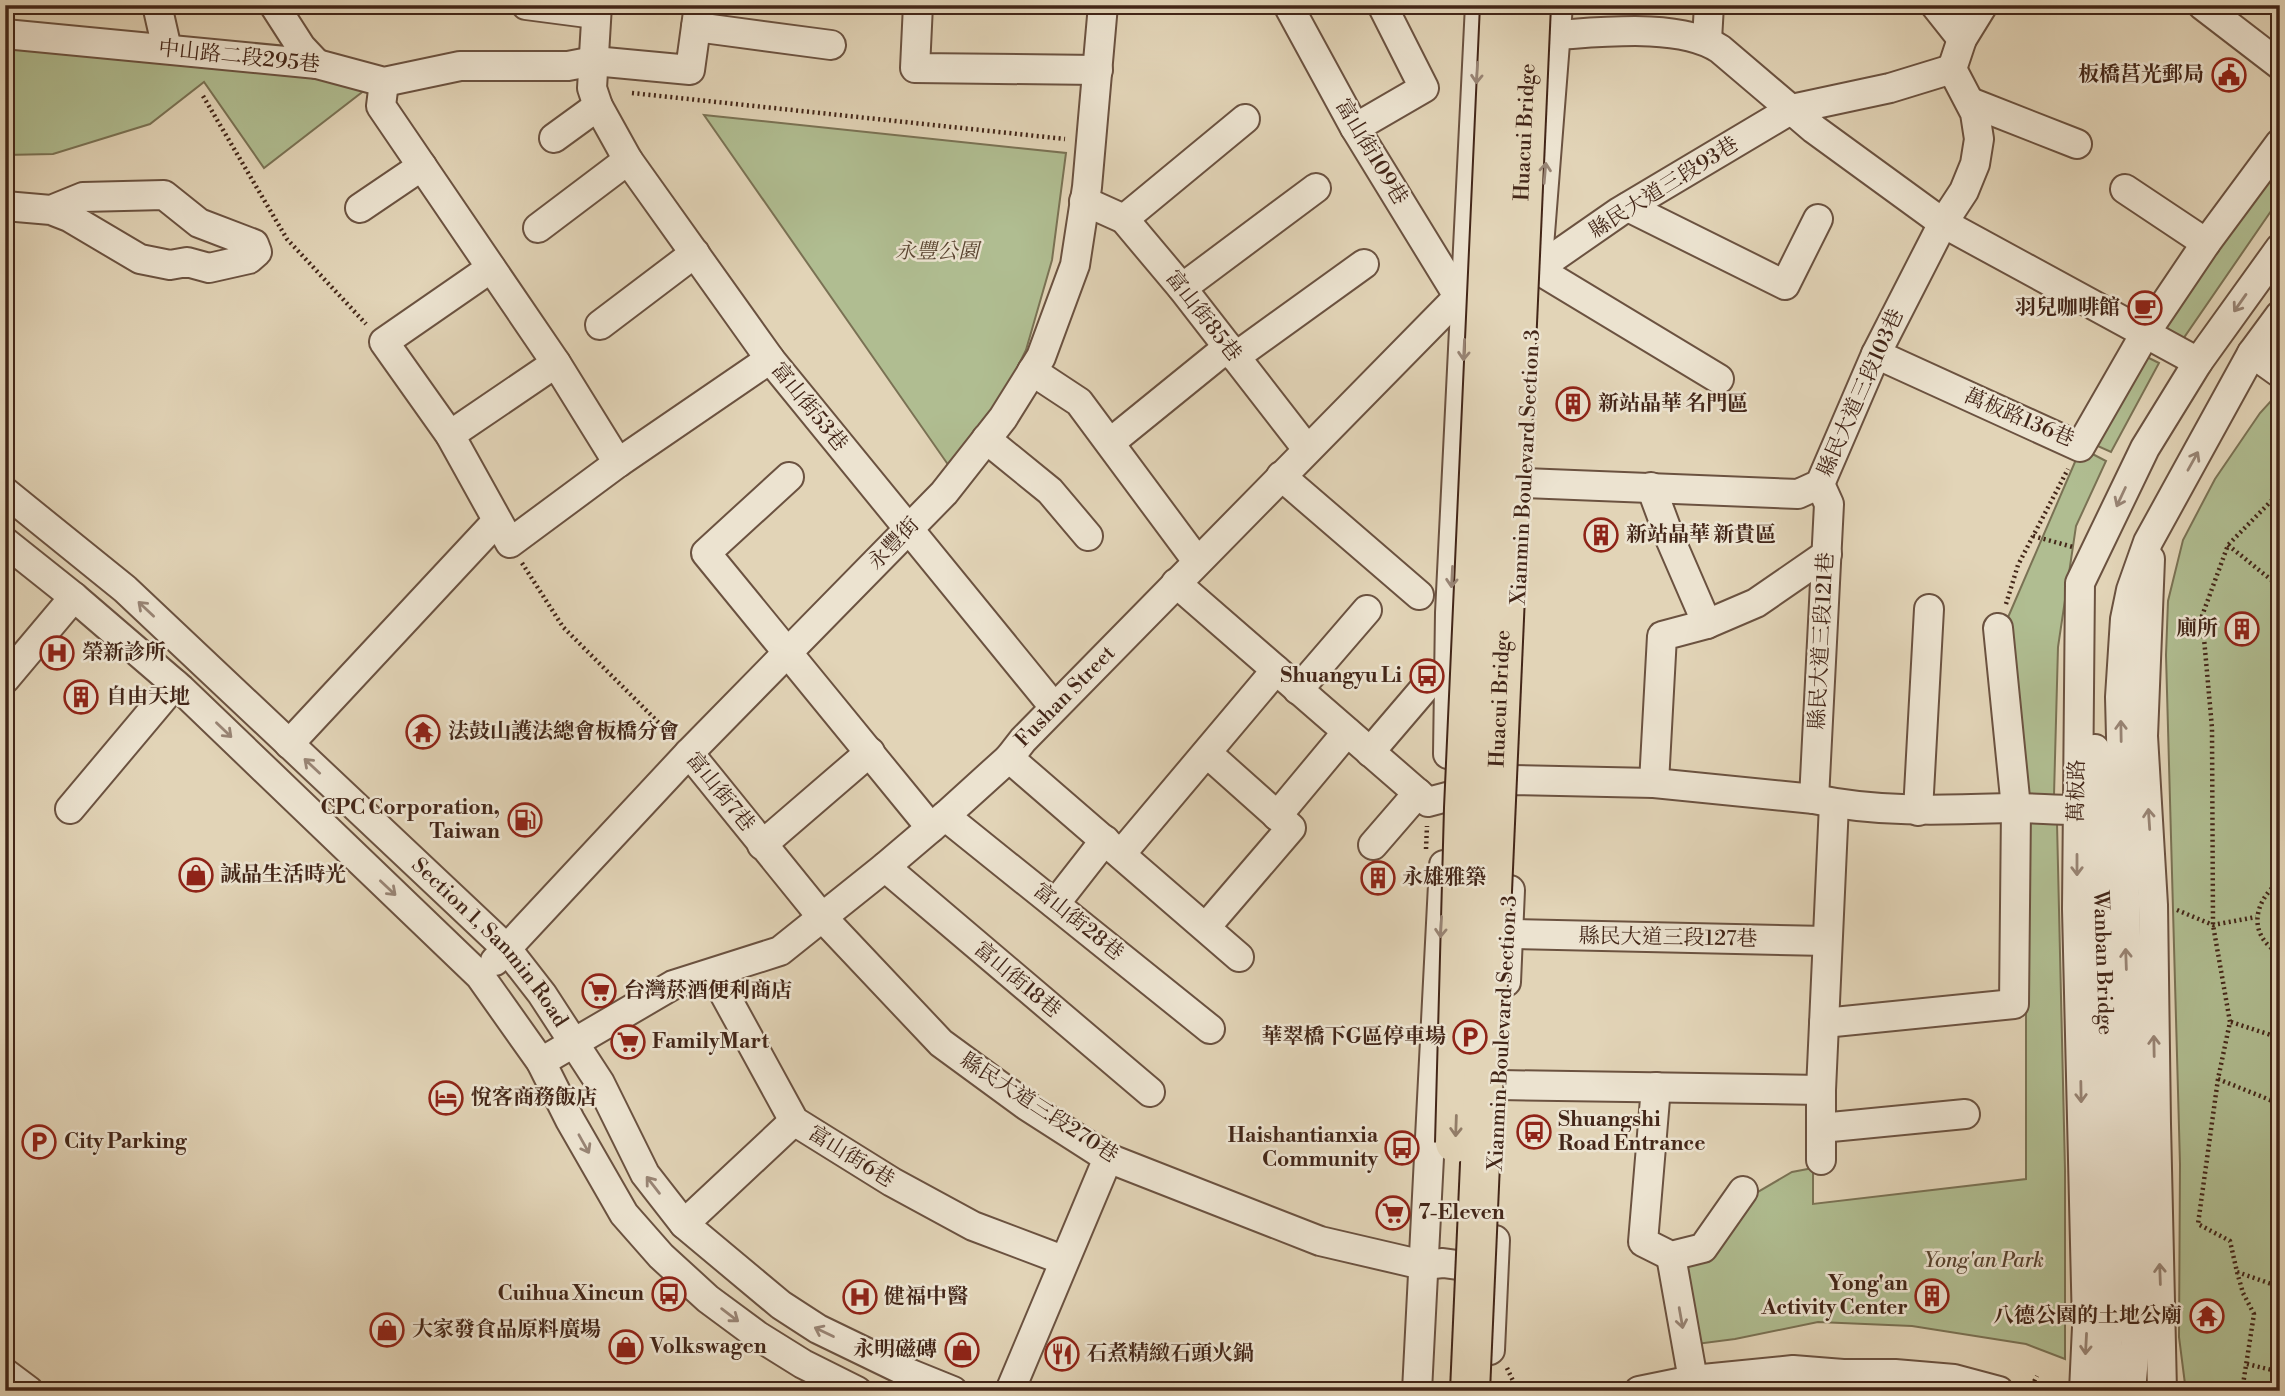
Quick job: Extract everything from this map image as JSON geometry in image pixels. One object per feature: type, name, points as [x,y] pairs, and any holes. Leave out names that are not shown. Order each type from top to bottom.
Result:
[{"type":"highway","name":"Huacui Bridge","points":[[1443,1391],[1455,1165],[1465,794],[1500,5]]},
{"type":"highway","name":"Huacui Bridge","points":[[1470,1391],[1531,5]]},
{"type":"street","points":[[157,5],[167,49]]},
{"type":"street","points":[[274,5],[301,47],[317,64]]},
{"type":"street","points":[[526,5],[596,10],[595,85],[554,138]]},
{"type":"street","points":[[918,5],[915,68],[1098,70]]},
{"type":"street","name":"永豐街","points":[[480,976],[689,753],[944,494],[1003,418],[1041,357],[1075,265],[1091,141],[1103,5]]},
{"type":"street","name":"富山街109巷","points":[[1288,5],[1355,128],[1462,292]]},
{"type":"street","points":[[1355,128],[1424,88],[1382,5]]},
{"type":"street","points":[[1417,1391],[1448,798],[1450,614],[1462,292],[1480,5]]},
{"type":"street","name":"Xianmin Boulevard Section 3","points":[[1487,1391],[1494,1300],[1500,1085],[1510,934],[1511,780],[1524,483],[1537,269],[1558,5]]},
{"type":"street","points":[[1707,40],[1709,5]]},
{"type":"street","points":[[1935,5],[1962,39]]},
{"type":"street","points":[[1952,69],[1962,39],[1983,5]]},
{"type":"street","points":[[2202,5],[2280,65]]},
{"type":"street","points":[[698,16],[831,45]]},
{"type":"street","name":"中山路二段295巷","points":[[5,34],[317,64],[384,82],[460,66],[568,66],[595,85],[690,70],[698,16]]},
{"type":"street","points":[[1556,35],[1615,31],[1682,34],[1707,40],[1814,129],[1943,223],[2198,362]]},
{"type":"street","name":"縣民大道三段93巷","points":[[1537,269],[1628,207],[1792,109],[1890,88],[1952,69]]},
{"type":"street","name":"縣民大道三段103巷","points":[[1524,483],[1798,494],[1820,484],[1876,354],[1943,223],[1964,191],[1975,164],[1979,139],[1975,113],[1952,69]]},
{"type":"street","points":[[384,82],[382,106],[556,363],[618,463]]},
{"type":"street","name":"富山街53巷","points":[[595,85],[628,160],[770,359],[1054,708]]},
{"type":"street","points":[[1970,102],[2077,144]]},
{"type":"street","points":[[1124,219],[1245,120]]},
{"type":"street","name":"萬板路136巷","points":[[1876,354],[2080,447],[2146,332],[2206,243],[2280,143]]},
{"type":"street","points":[[538,228],[628,160]]},
{"type":"street","points":[[360,208],[422,166]]},
{"type":"street","points":[[1182,288],[1315,188]]},
{"type":"street","points":[[2125,188],[2206,243]]},
{"type":"street","points":[[5,206],[51,210],[69,217],[140,259],[170,265],[187,262],[209,268],[249,259],[257,252],[254,244],[198,223],[164,195],[83,197],[51,210]]},
{"type":"street","name":"富山街85巷","points":[[1084,201],[1124,219],[1182,288],[1307,450]]},
{"type":"street","points":[[1628,207],[1785,285],[1818,219]]},
{"type":"street","name":"萬板路","points":[[2084,1391],[2087,1327],[2076,810],[2080,583],[2145,448],[2198,362],[2280,248]]},
{"type":"street","points":[[600,325],[695,253]]},
{"type":"street","points":[[1111,443],[1232,352],[1364,264]]},
{"type":"street","points":[[491,268],[384,342],[450,435],[503,532]]},
{"type":"street","points":[[1462,292],[1537,269],[1719,379]]},
{"type":"street","name":"Fushan Street","points":[[541,1062],[673,985],[780,951],[885,867],[1009,758],[1054,708],[1462,292]]},
{"type":"street","points":[[2162,1391],[2153,905],[2143,736],[2151,582],[2148,542],[2252,353],[2280,316]]},
{"type":"street","points":[[2252,353],[2280,373]]},
{"type":"street","points":[[289,744],[503,532],[618,463],[770,359]]},
{"type":"street","points":[[450,435],[556,363]]},
{"type":"street","points":[[1032,371],[1079,401],[1197,561]]},
{"type":"street","points":[[986,439],[1050,491],[1088,536]]},
{"type":"street","points":[[1281,476],[1419,595]]},
{"type":"street","name":"富山街28巷","points":[[789,477],[706,553],[870,752],[938,822],[1055,904],[1210,1029]]},
{"type":"street","name":"縣民大道三段121巷","points":[[1820,484],[1829,504],[1824,801],[1827,941],[1821,1160]]},
{"type":"street","points":[[1651,487],[1707,624]]},
{"type":"street","name":"Section 1, Sanmin Road","points":[[5,492],[125,589],[507,949],[542,994],[600,1083],[645,1174],[684,1224],[781,1305],[818,1329],[953,1391]]},
{"type":"street","name":"Wanban Bridge","points":[[2104,533],[2096,620],[2094,732],[2108,1086],[2136,1335],[2131,1391]]},
{"type":"street","name":"Section 1, Sanmin Road","points":[[5,542],[175,684],[480,976],[541,1062],[570,1121],[624,1214],[662,1256],[708,1299],[758,1336],[803,1364],[857,1391]]},
{"type":"street","name":"Wanban Bridge","points":[[2105,1391],[2121,1199],[2120,697],[2125,619],[2131,590],[2148,542]]},
{"type":"street","points":[[1654,783],[1662,636],[1707,624],[1756,603],[1827,554]]},
{"type":"street","points":[[1176,583],[1428,802],[1511,780],[1654,783],[1918,811],[2016,808],[2076,810]]},
{"type":"street","points":[[5,679],[74,597]]},
{"type":"street","points":[[1918,811],[1929,609]]},
{"type":"street","points":[[1298,690],[1367,610]]},
{"type":"street","points":[[1824,1023],[2014,1004],[2016,808],[1998,628]]},
{"type":"street","points":[[1055,904],[1208,753],[1276,670]]},
{"type":"street","points":[[69,809],[175,684]]},
{"type":"street","points":[[1370,752],[1423,690]]},
{"type":"street","points":[[1277,816],[1348,732]]},
{"type":"street","points":[[762,845],[870,752]]},
{"type":"street","name":"富山街7巷","points":[[689,753],[821,916]]},
{"type":"street","points":[[1206,927],[1292,828],[1208,753]]},
{"type":"street","points":[[1009,758],[1239,957]]},
{"type":"street","points":[[1373,845],[1418,793]]},
{"type":"street","name":"富山街18巷","points":[[885,867],[1150,1092]]},
{"type":"street","name":"縣民大道三段270巷","points":[[821,916],[941,1043],[1027,1106],[1108,1158],[1320,1241],[1423,1265],[1443,1263],[1465,1266],[1484,1275],[1494,1300]]},
{"type":"street","name":"縣民大道三段127巷","points":[[1510,934],[1827,941]]},
{"type":"street","name":"富山街6巷","points":[[713,973],[794,1121],[892,1182],[973,1226],[1063,1260]]},
{"type":"street","points":[[1500,1085],[1821,1090]]},
{"type":"street","points":[[1656,1087],[1643,1242],[1671,1256],[1703,1248],[1743,1191]]},
{"type":"street","points":[[1821,1128],[1965,1114]]},
{"type":"street","points":[[684,1224],[794,1121]]},
{"type":"street","points":[[1010,1391],[1108,1158]]},
{"type":"street","points":[[1671,1256],[1693,1380]]},
{"type":"street","points":[[758,1336],[781,1305]]},
{"type":"street","points":[[1639,1391],[1693,1380],[1793,1370],[1954,1379],[1999,1391]]},
{"type":"street","points":[[5,1373],[29,1391]]},
{"type":"path","points":[[595,85],[688,100],[1091,141]]},
{"type":"path","points":[[203,96],[286,239],[384,342]]},
{"type":"path","points":[[1998,628],[2018,565],[2080,447]]},
{"type":"path","points":[[2242,1391],[2254,1314],[2243,1293],[2230,1241],[2198,1224],[2218,1079],[2230,1022],[2213,925],[2212,728],[2202,616],[2228,545],[2280,492]]},
{"type":"path","name":"富山街7巷","points":[[503,532],[563,628],[689,753]]},
{"type":"path","points":[[2033,536],[2075,547]]},
{"type":"path","points":[[2228,545],[2280,587]]},
{"type":"path","points":[[2280,881],[2268,890],[2256,917],[2266,943],[2280,954]]},
{"type":"path","points":[[2171,908],[2213,925],[2256,917]]},
{"type":"path","points":[[2230,1022],[2280,1038]]},
{"type":"path","points":[[2218,1079],[2280,1104]]},
{"type":"path","points":[[2237,1272],[2280,1287]]},
{"type":"path","points":[[2247,1364],[2280,1372]]},
{"type":"path","points":[[2029,1391],[2037,1376]]},
{"type":"green space","points":[[5,41],[383,76],[264,168],[204,82],[150,124],[53,154],[5,155]]},
{"type":"green space","name":"永豐公園","points":[[704,115],[1066,153],[1052,260],[1026,350],[995,413],[949,466]]},
{"type":"green space","points":[[2280,151],[2280,198],[2183,339],[2163,325]]},
{"type":"green space","points":[[2137,352],[2159,363],[2111,452],[2091,443]]},
{"type":"green space","points":[[2280,391],[2280,1391],[2191,1391],[2185,1384],[2179,1337],[2180,1164],[2166,655],[2168,601],[2183,540],[2215,479],[2260,413]]},
{"type":"green space","points":[[2081,448],[2106,461],[2076,526],[2058,647],[2054,795],[2023,796],[2006,622]]},
{"type":"green space","name":"Yong'an Park","points":[[2026,815],[2057,823],[2065,1170],[2065,1359],[2026,1344],[1912,1326],[1818,1322],[1735,1339],[1689,1345],[1674,1278],[1722,1213],[1792,1172],[1813,1168],[1813,1204],[2026,1179]]},
{"type":"place","name":"板橋莒光郵局","points":[[2229,75]]},
{"type":"place","name":"羽兒咖啡館","points":[[2145,308]]},
{"type":"place","name":"新站晶華 名門區","points":[[1573,404]]},
{"type":"place","name":"新站晶華 新貴區","points":[[1601,535]]},
{"type":"place","name":"廁所","points":[[2242,629]]},
{"type":"place","name":"榮新診所","points":[[57,653]]},
{"type":"place","name":"Shuangyu Li","points":[[1427,676]]},
{"type":"place","name":"自由天地","points":[[81,697]]},
{"type":"place","name":"法鼓山護法總會板橋分會","points":[[423,732]]},
{"type":"place","name":"CPC Corporation, Taiwan","points":[[525,820]]},
{"type":"place","name":"誠品生活時光","points":[[196,875]]},
{"type":"place","name":"永雄雅築","points":[[1378,878]]},
{"type":"place","name":"台灣菸酒便利商店","points":[[599,991]]},
{"type":"place","name":"華翠橋下G區停車場","points":[[1470,1037]]},
{"type":"place","name":"FamilyMart","points":[[628,1042]]},
{"type":"place","name":"悅客商務飯店","points":[[446,1098]]},
{"type":"place","name":"Shuangshi Road Entrance","points":[[1534,1132]]},
{"type":"place","name":"City Parking","points":[[39,1142]]},
{"type":"place","name":"Haishantianxia Community","points":[[1402,1148]]},
{"type":"place","name":"7-Eleven","points":[[1393,1213]]},
{"type":"place","name":"Cuihua Xincun","points":[[669,1294]]},
{"type":"place","name":"Yong'an Activity Center","points":[[1932,1296]]},
{"type":"place","name":"健福中醫","points":[[860,1297]]},
{"type":"place","name":"八德公園的土地公廟","points":[[2207,1316]]},
{"type":"place","name":"大家發食品原料廣場","points":[[387,1330]]},
{"type":"place","name":"Volkswagen","points":[[626,1347]]},
{"type":"place","name":"永明磁磚","points":[[962,1350]]},
{"type":"place","name":"石煮精緻石頭火鍋","points":[[1062,1354]]}]
